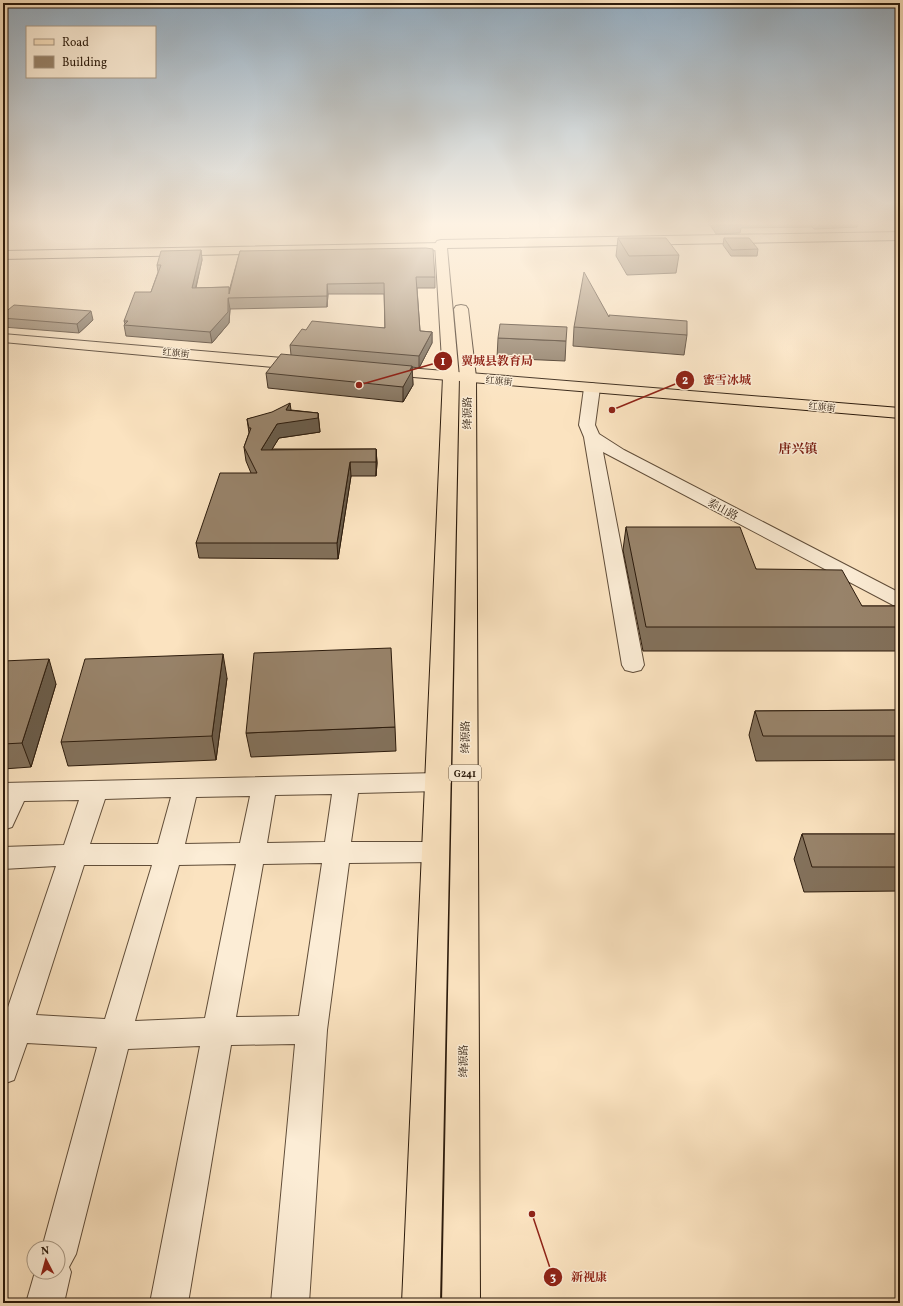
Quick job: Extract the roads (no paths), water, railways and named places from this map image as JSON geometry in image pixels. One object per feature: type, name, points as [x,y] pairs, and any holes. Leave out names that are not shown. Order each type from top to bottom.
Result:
[{"type":"main road","name":"绛源路","points":[[451,284],[459,376],[461,1303]]},
{"type":"main road","name":"红旗街","points":[[3,334],[319,364],[3,338]]},
{"type":"main road","name":"红旗街","points":[[370,368],[900,413]]},
{"type":"main road","name":"绛源路","points":[[421,1303],[438,782],[459,376]]},
{"type":"main road","name":"红旗街","points":[[459,376],[900,408]]},
{"type":"street","points":[[592,388],[587,425],[592,437],[633,665]]},
{"type":"street","name":"泰山路","points":[[592,437],[618,454],[900,601]]},
{"type":"street","points":[[3,820],[9,792],[438,782]]},
{"type":"street","points":[[290,1303],[312,1030],[346,785]]},
{"type":"street","points":[[169,1303],[264,786]]},
{"type":"street","points":[[62,1240],[116,1034],[170,854],[186,788]]},
{"type":"street","points":[[3,1069],[10,1029],[73,855],[94,790]]},
{"type":"street","points":[[3,858],[73,855],[436,852]]},
{"type":"street","points":[[10,1029],[130,1035],[218,1031],[312,1030]]},
{"type":"street","points":[[45,1303],[51,1280]]},
{"type":"place","name":"翼城县教育局","points":[[359,385]]},
{"type":"place","name":"蜜雪冰城","points":[[612,410]]},
{"type":"place","name":"新视康","points":[[532,1214]]},
{"type":"district","name":"唐兴镇","points":[[798,448]]}]
